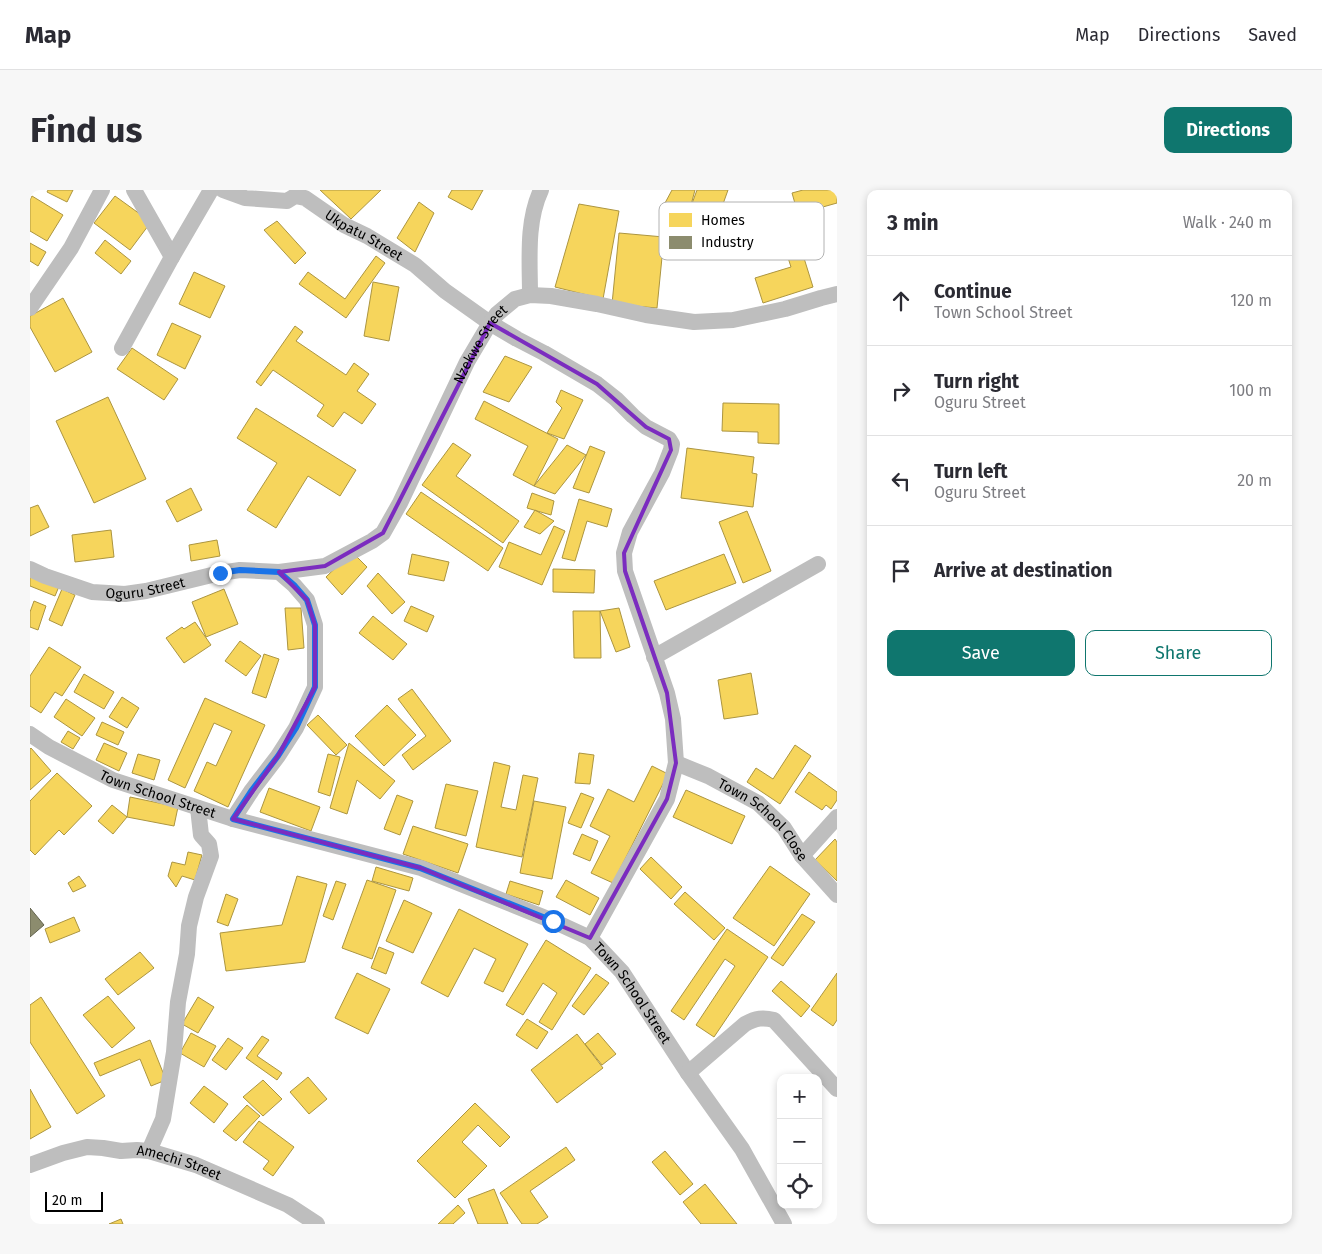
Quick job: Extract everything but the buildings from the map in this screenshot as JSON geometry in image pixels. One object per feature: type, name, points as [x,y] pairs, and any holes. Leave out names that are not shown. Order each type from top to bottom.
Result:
[{"type":"street","points":[[30,308],[71,248],[102,190]]},
{"type":"street","points":[[134,190],[172,257]]},
{"type":"street","points":[[122,348],[211,190]]},
{"type":"street","name":"Ukpatu Street","points":[[224,190],[245,198],[287,201],[296,193],[344,225],[367,236],[415,265],[445,291],[490,323],[596,384],[616,399],[646,427],[669,440],[672,444],[671,450],[662,473],[630,532],[624,553],[625,571],[654,657]]},
{"type":"street","points":[[530,295],[531,231],[534,209],[541,190]]},
{"type":"street","name":"Nzekwe Street","points":[[279,572],[325,566],[372,542],[383,533],[400,503],[467,362],[490,323],[515,298],[530,295],[551,296],[646,315],[694,322],[733,320],[785,309],[837,294]]},
{"type":"street","points":[[590,938],[667,799],[676,763],[673,719],[667,693],[654,657],[818,564]]},
{"type":"street","name":"Oguru Street","points":[[30,569],[92,592],[125,594],[240,570],[279,572]]},
{"type":"street","points":[[233,819],[296,728],[315,687],[315,625],[307,600],[279,572]]},
{"type":"street","name":"Town School Street","points":[[30,734],[49,747],[113,780],[233,819],[420,868],[553,921],[590,938],[622,972],[688,1073],[742,1149],[784,1224]]},
{"type":"street","name":"Town School Close","points":[[676,763],[708,776],[758,803],[784,828],[802,856],[837,895]]},
{"type":"street","points":[[149,1151],[163,1119],[174,1052],[178,1002],[187,954],[189,926],[196,897],[211,856],[209,844],[201,835],[198,808]]},
{"type":"street","points":[[802,856],[837,817]]},
{"type":"street","points":[[688,1073],[745,1024],[754,1019],[765,1018],[774,1020],[837,1089]]},
{"type":"street","name":"Amechi Street","points":[[30,1165],[88,1148],[149,1151],[196,1165],[288,1205],[317,1224]]},
{"type":"highlighted area","points":[[490,323],[597,384],[646,427],[669,439],[671,450],[624,553],[625,571],[667,693],[676,763],[667,799],[590,938],[421,868],[233,819],[278,756],[315,687],[315,625],[307,600],[279,572],[325,566],[383,533]]},
{"type":"route","points":[[220,573],[240,570],[279,572],[307,600],[315,625],[315,687],[296,728],[233,819],[420,868],[553,921]]}]
